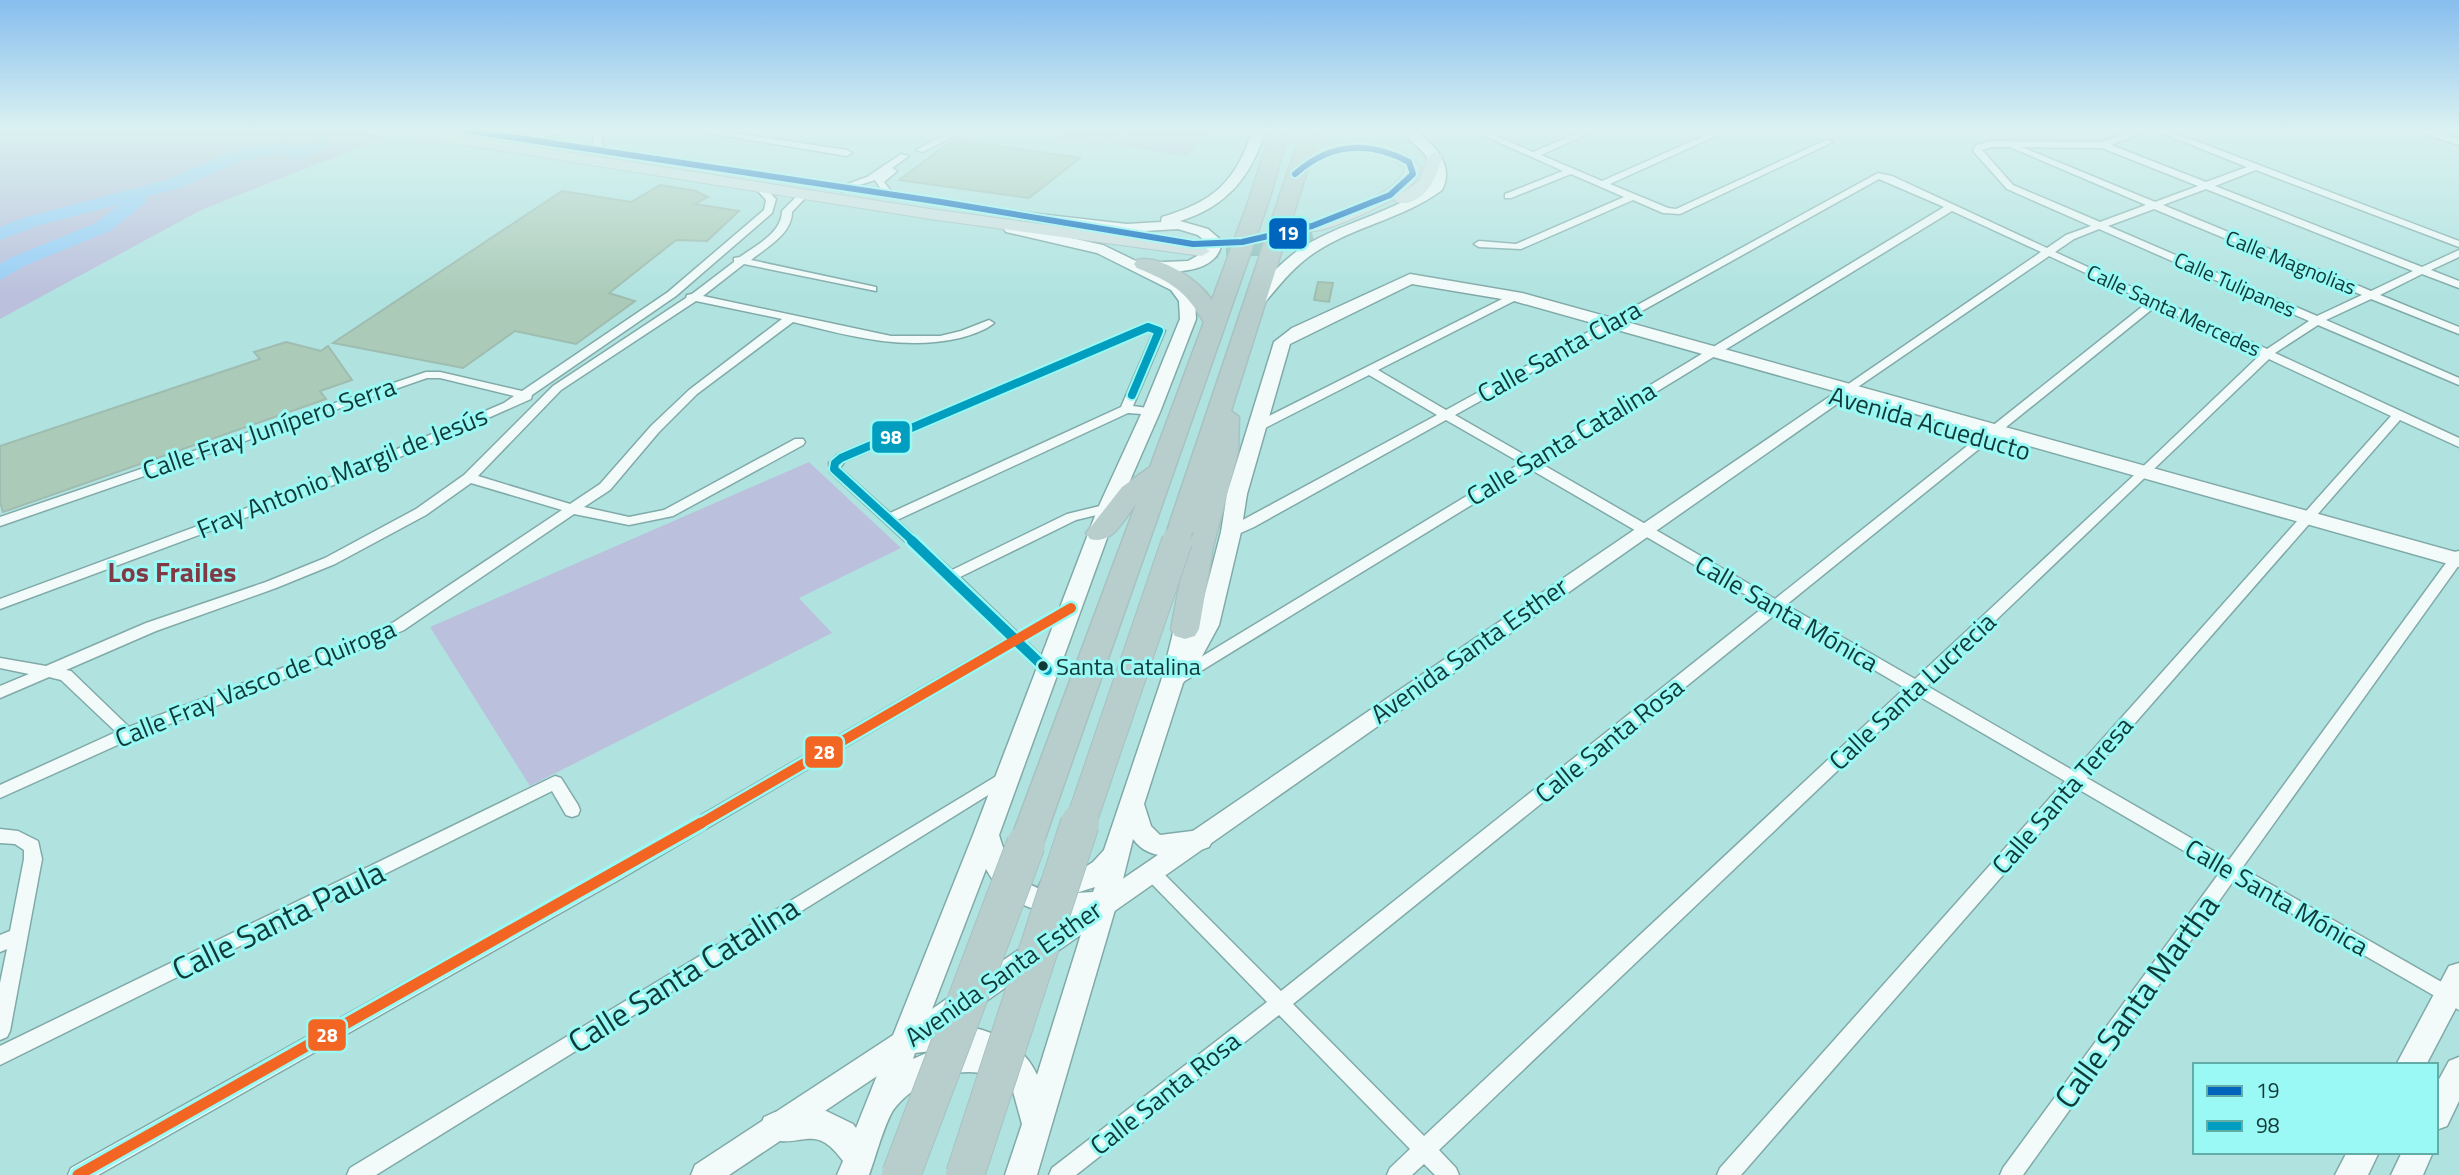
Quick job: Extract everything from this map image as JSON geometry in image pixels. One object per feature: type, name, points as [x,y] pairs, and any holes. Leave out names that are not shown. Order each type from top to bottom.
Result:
[{"type":"highway","points":[[901,1175],[1030,831],[1263,185]]},
{"type":"highway","points":[[965,1175],[1255,304],[1292,185]]},
{"type":"highway","points":[[1143,264],[1189,284],[1203,299],[1214,321]]},
{"type":"highway","points":[[1185,629],[1199,547],[1226,452],[1228,437],[1225,393]]},
{"type":"highway","points":[[1099,533],[1130,493],[1159,472]]},
{"type":"main road","points":[[747,185],[1058,237],[1143,264],[1167,267],[1192,264],[1209,256],[1214,248],[1214,241],[1203,232],[1179,225],[1137,228],[1011,215]]},
{"type":"main road","points":[[821,185],[1203,248],[930,214]]},
{"type":"main road","points":[[1099,225],[1132,225],[1168,220],[1216,202],[1232,185]]},
{"type":"main road","points":[[1404,185],[1313,230],[1410,196],[1425,185]]},
{"type":"main road","points":[[1255,304],[1276,278],[1311,248],[1427,195],[1436,185]]},
{"type":"main road","points":[[856,1166],[986,835],[1108,508],[1186,328],[1188,302],[1169,281],[1098,248]]},
{"type":"main road","name":"Avenida Acueducto","points":[[1255,428],[1281,345],[1292,335],[1404,282],[1510,299],[2456,563]]},
{"type":"main road","points":[[1172,681],[1192,654],[1208,625],[1231,532],[1237,494],[1255,428]]},
{"type":"main road","points":[[1021,1175],[1104,902],[1115,855],[1172,681],[1185,629]]},
{"type":"main road","points":[[1132,805],[1140,834],[1150,842],[1176,845],[1200,839]]},
{"type":"main road","points":[[986,835],[993,860],[1003,877],[1017,890],[1041,901],[1071,905],[1104,902]]},
{"type":"main road","points":[[1003,877],[1034,888],[1068,885],[1108,869],[1115,855]]},
{"type":"main road","points":[[2412,1063],[2455,991]]},
{"type":"main road","points":[[905,1042],[942,1035],[975,1040],[1003,1054],[1019,1071],[1031,1092],[1035,1125]]},
{"type":"main road","points":[[882,1100],[908,1077],[931,1064],[954,1057],[972,1057],[1019,1071]]},
{"type":"main road","points":[[2438,1112],[2459,1071]]},
{"type":"main road","points":[[775,1127],[820,1124],[842,1134],[856,1166]]},
{"type":"main road","points":[[2351,1175],[2363,1154]]},
{"type":"main road","points":[[2407,1175],[2417,1154]]},
{"type":"street","points":[[841,188],[854,185]]},
{"type":"street","points":[[880,185],[889,195]]},
{"type":"street","points":[[1508,196],[1536,185]]},
{"type":"street","points":[[1604,185],[1666,211],[1677,212],[1736,185]]},
{"type":"street","name":"Calle Santa Clara","points":[[1231,532],[1858,185]]},
{"type":"street","name":"Calle Santa Mercedes","points":[[1904,185],[2459,443]]},
{"type":"street","name":"Calle Tulipanes","points":[[2008,185],[2459,382]]},
{"type":"street","name":"Calle Magnolias","points":[[2105,185],[2459,331]]},
{"type":"street","points":[[2206,185],[2459,285]]},
{"type":"street","name":"Avenida Santa Esther","points":[[705,1175],[905,1042],[1104,902],[1152,873],[1643,530],[2070,237],[2206,185]]},
{"type":"street","points":[[2303,185],[2459,244]]},
{"type":"street","name":"Fray Antonio Margil de Jesús","points":[[0,604],[348,475],[430,441],[525,396],[672,294],[769,211],[772,199],[759,187]]},
{"type":"street","points":[[0,692],[151,627],[271,585],[330,561],[421,512],[469,478],[542,401],[695,297],[779,233],[787,219],[787,211],[804,194]]},
{"type":"street","points":[[1479,244],[1517,247],[1632,197]]},
{"type":"street","name":"Calle Santa Catalina","points":[[1172,681],[1951,207]]},
{"type":"street","name":"Calle Santa Lucrecia","points":[[1397,1175],[2141,477],[2267,354],[2318,320],[2459,253]]},
{"type":"street","points":[[715,257],[872,289]]},
{"type":"street","points":[[672,294],[792,318],[873,339],[912,343],[938,341],[976,330],[989,323]]},
{"type":"street","points":[[1255,428],[1510,299]]},
{"type":"street","name":"Calle Santa Rosa","points":[[1059,1175],[1279,1004],[2155,302]]},
{"type":"street","name":"Calle Fray Vasco de Quiroga","points":[[0,792],[127,734],[347,649],[399,626],[605,487],[655,429],[693,392],[792,318]]},
{"type":"street","points":[[1047,670],[951,576],[834,469],[835,463],[841,458],[1148,327],[1155,327],[1159,331],[1126,409]]},
{"type":"street","name":"Calle Santa Mónica","points":[[1369,370],[2231,870],[2455,991]]},
{"type":"street","name":"Calle Fray Junípero Serra","points":[[0,522],[426,375],[440,375],[542,401]]},
{"type":"street","points":[[888,519],[1126,409],[1151,412]]},
{"type":"street","name":"Calle Santa Teresa","points":[[1727,1175],[2398,415]]},
{"type":"street","points":[[469,478],[572,509],[629,522],[650,519],[680,507],[799,442]]},
{"type":"street","points":[[951,576],[1072,517],[1108,508]]},
{"type":"street","name":"Calle Santa Martha","points":[[2010,1175],[2456,563]]},
{"type":"street","points":[[78,1175],[616,873],[1072,608]]},
{"type":"street","points":[[0,663],[66,674],[127,734]]},
{"type":"street","name":"Calle Santa Catalina","points":[[357,1175],[1009,774]]},
{"type":"street","name":"Calle Santa Paula","points":[[0,1056],[555,782],[572,810]]},
{"type":"street","points":[[0,836],[18,838],[32,846],[33,859],[0,1031]]},
{"type":"street","points":[[1152,873],[1449,1175]]},
{"type":"street","points":[[0,944],[18,936]]},
{"type":"shaded area","points":[[0,185],[265,185],[201,210],[0,319]]},
{"type":"shaded area","points":[[809,462],[901,548],[799,598],[832,633],[530,786],[430,627]]},
{"type":"building","points":[[660,185],[696,191],[708,197],[695,204],[739,211],[707,241],[676,240],[609,293],[635,301],[576,344],[515,331],[463,368],[333,343],[562,191],[631,202]]},
{"type":"building","points":[[934,185],[1046,185],[1029,198]]},
{"type":"building","points":[[1318,282],[1333,283],[1329,302],[1314,300]]},
{"type":"building","points":[[286,342],[321,351],[328,346],[352,380],[320,391],[326,399],[3,512],[0,502],[0,446],[260,359],[254,352]]},
{"type":"waterway","points":[[0,234],[33,221],[170,185]]},
{"type":"waterway","points":[[0,274],[17,262],[103,227],[137,200]]},
{"type":"tunnel","points":[[1202,251],[1257,248],[1317,232]]},
{"type":"transit line","name":"19","points":[[827,185],[1193,244],[1242,242],[1289,233],[1360,208],[1390,195],[1404,185]]},
{"type":"transit line","name":"98","points":[[1047,670],[951,576],[834,469],[835,463],[841,458],[1148,327],[1159,331],[1132,395]]},
{"type":"transit line","name":"28","points":[[78,1175],[616,873],[1071,608]]},
{"type":"place","name":"Santa Catalina","points":[[1043,666]]},
{"type":"district","name":"Los Frailes","points":[[172,571]]}]
